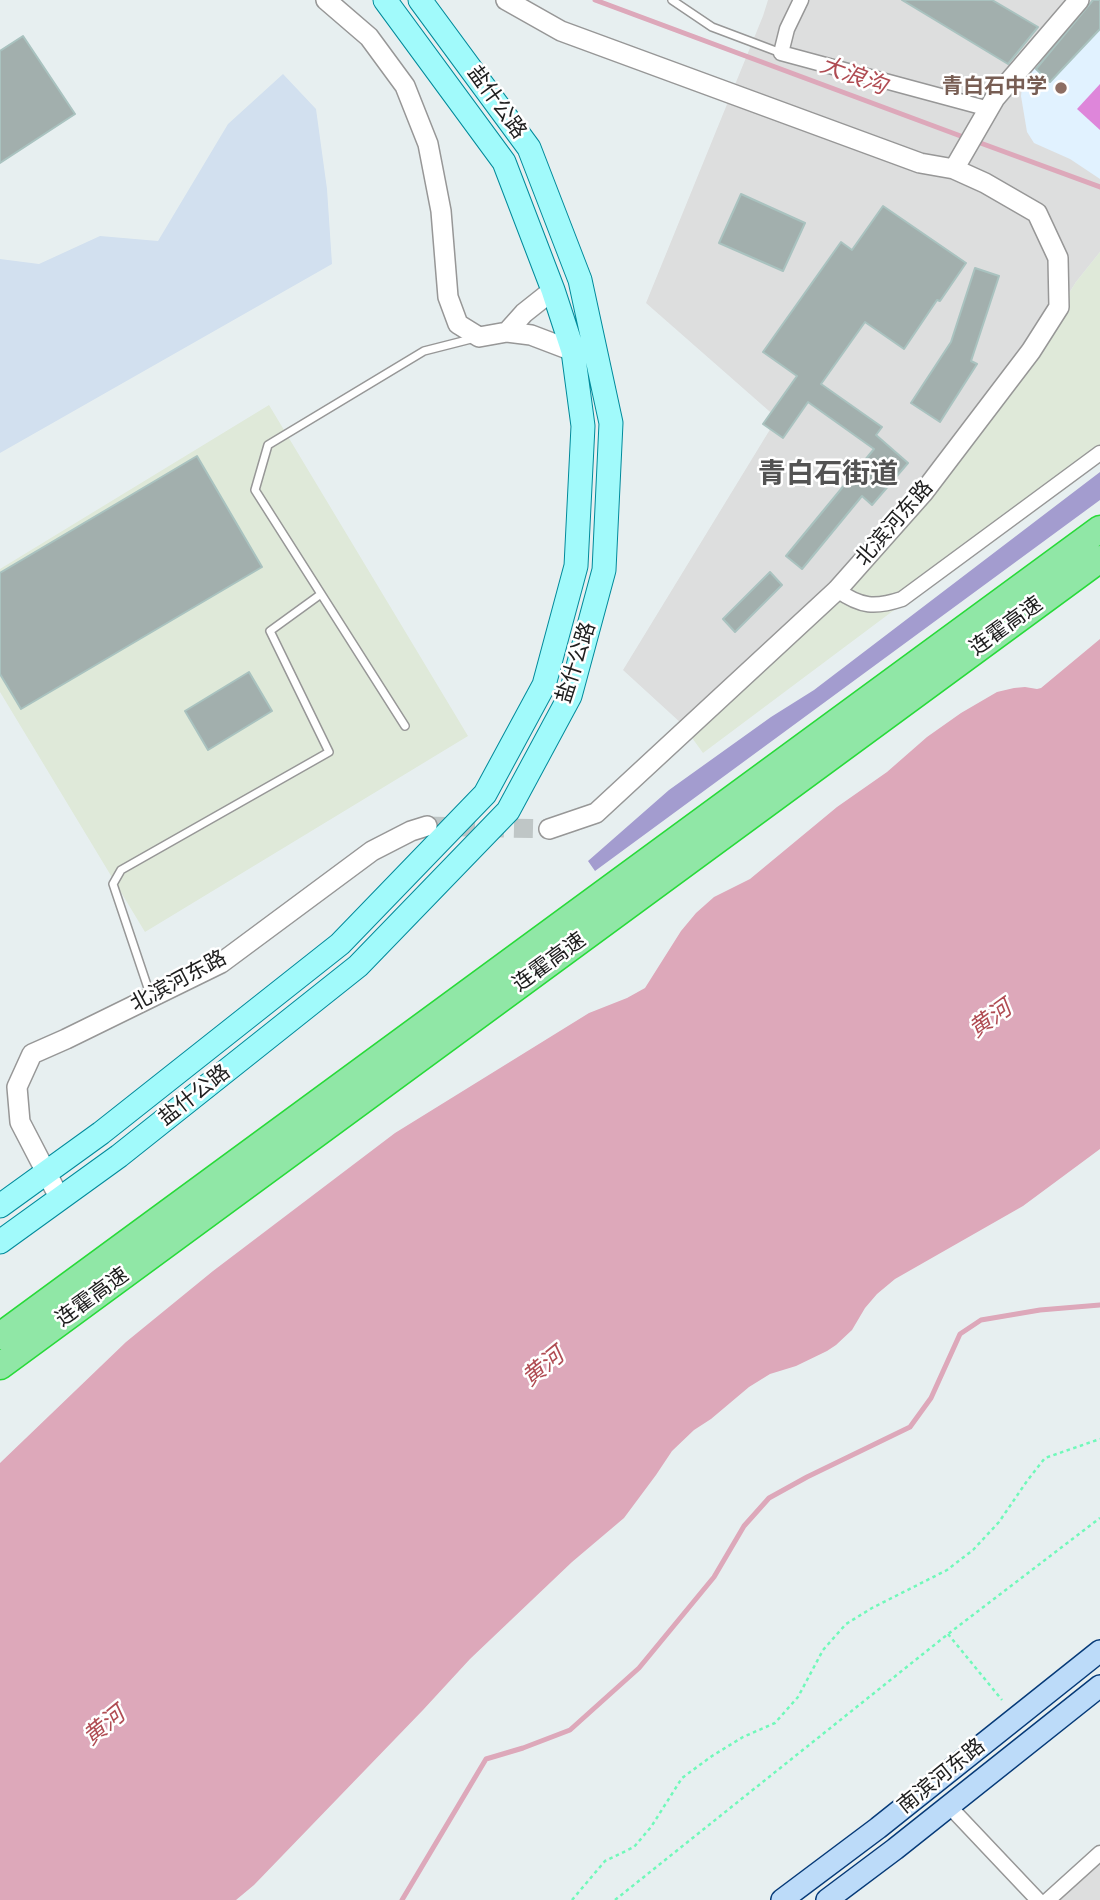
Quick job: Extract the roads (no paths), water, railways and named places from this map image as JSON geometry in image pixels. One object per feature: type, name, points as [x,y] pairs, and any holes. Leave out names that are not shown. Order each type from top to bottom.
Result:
[{"type":"highway","name":"连霍高速","points":[[0,1336],[1100,529]]},
{"type":"highway","name":"连霍高速","points":[[0,1366],[1100,559]]},
{"type":"main road","name":"盐什公路","points":[[60,1199],[119,1156],[358,966],[508,811],[570,696],[604,570],[611,423],[580,281],[529,148],[420,0]]},
{"type":"main road","name":"盐什公路","points":[[46,1174],[340,944],[485,794],[544,685],[576,566],[583,426],[573,351],[553,290],[504,162],[390,7]]},
{"type":"main road","points":[[0,1206],[46,1174]]},
{"type":"main road","points":[[0,1242],[60,1199]]},
{"type":"main road","name":"南滨河东路","points":[[782,1900],[878,1828],[1100,1651]]},
{"type":"main road","name":"南滨河东路","points":[[827,1900],[1100,1686]]},
{"type":"main road","points":[[878,1828],[895,1849]]},
{"type":"street","points":[[326,0],[369,37],[405,86],[428,144],[441,211],[448,297],[458,324],[479,337],[507,332],[531,335],[573,351]]},
{"type":"street","points":[[506,0],[561,31],[920,163],[959,162],[995,98],[1079,0]]},
{"type":"street","points":[[801,0],[787,29],[781,53],[985,115]]},
{"type":"street","name":"北滨河东路","points":[[550,828],[596,813],[838,590],[923,493],[1031,351],[1059,307],[1058,258],[1037,213],[985,183],[959,162]]},
{"type":"street","points":[[507,332],[524,313],[553,290]]},
{"type":"street","points":[[838,590],[851,600],[868,605],[886,605],[902,599],[1100,453]]},
{"type":"street","name":"北滨河东路","points":[[60,1199],[20,1122],[17,1087],[32,1054],[221,963],[372,850],[427,826]]},
{"type":"street","points":[[949,1807],[1038,1900]]},
{"type":"street","points":[[1048,1900],[1100,1853]]},
{"type":"lane","points":[[672,0],[712,27],[781,53]]},
{"type":"lane","points":[[405,726],[255,490],[268,445],[424,351],[479,337]]},
{"type":"lane","points":[[151,997],[113,884],[121,870],[329,752],[270,631],[321,594]]},
{"type":"water","name":"黄河","points":[[1100,639],[1100,1149],[1023,1206],[895,1279],[877,1294],[852,1330],[836,1345],[796,1366],[770,1374],[694,1430],[672,1451],[624,1518],[572,1562],[470,1659],[254,1885],[236,1900],[0,1900],[0,1463],[126,1342],[213,1271],[395,1133],[589,1013],[645,988],[681,931],[714,897],[750,879],[837,807],[887,772],[927,737],[961,713],[997,692],[1025,687],[1041,688]]},
{"type":"waterway","name":"大浪沟","points":[[595,0],[966,138]]},
{"type":"waterway","name":"大浪沟","points":[[975,141],[1100,187]]},
{"type":"waterway","points":[[402,1900],[486,1759],[570,1730],[639,1668],[714,1577],[744,1526],[769,1498],[910,1427],[931,1398],[960,1334],[981,1320],[1040,1310],[1100,1305]]},
{"type":"tunnel","points":[[427,826],[549,829]]},
{"type":"place","name":"青白石中学","points":[[1061,88]]},
{"type":"district","name":"青白石街道","points":[[828,476]]}]
